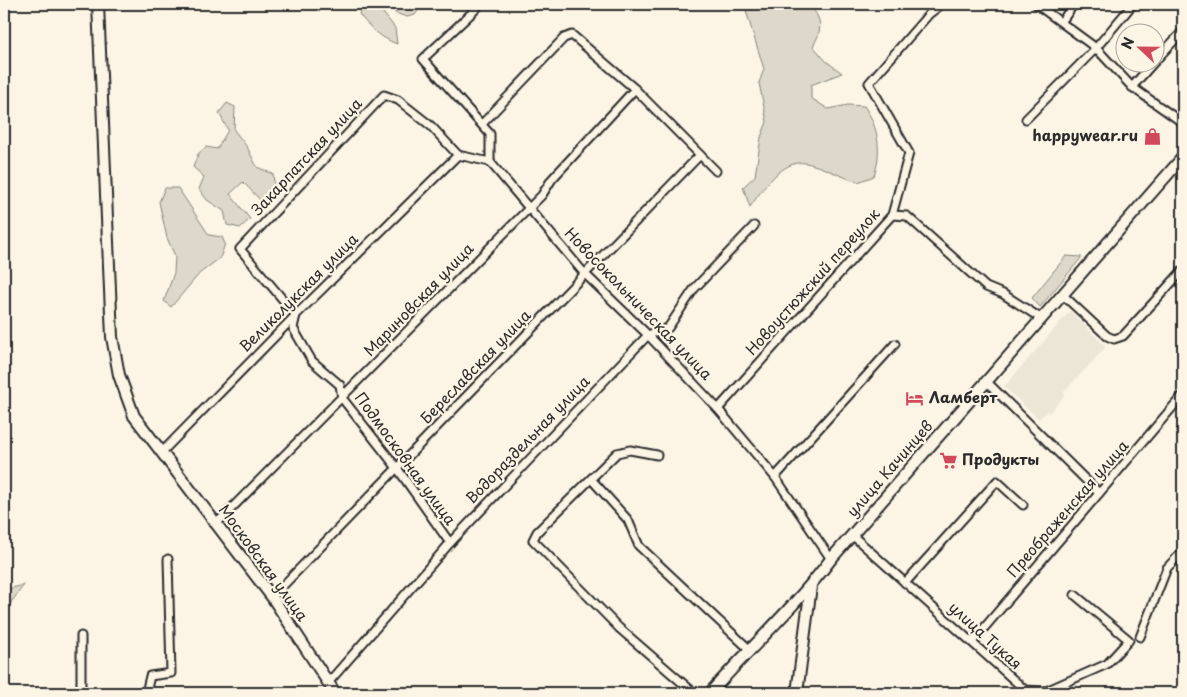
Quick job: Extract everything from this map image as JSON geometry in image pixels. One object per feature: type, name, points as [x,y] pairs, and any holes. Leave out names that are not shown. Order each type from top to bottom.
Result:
[{"type":"main road","name":"Московская улица","points":[[98,4],[112,337],[119,375],[134,416],[272,597],[335,693]]},
{"type":"main road","name":"улица Качинцев","points":[[797,693],[811,586],[831,559],[1183,157]]},
{"type":"main road","points":[[710,693],[749,649],[811,586]]},
{"type":"street","name":"Новоустюжский переулок","points":[[718,408],[892,215],[909,153],[869,83],[928,14],[942,4]]},
{"type":"street","points":[[1036,4],[1062,21],[1096,48],[1132,87],[1183,123]]},
{"type":"street","points":[[1062,21],[1074,4]]},
{"type":"street","points":[[1026,119],[1096,48],[1133,4]]},
{"type":"street","points":[[458,155],[490,162],[490,134],[483,123],[423,59],[477,8]]},
{"type":"street","points":[[1164,51],[1183,31]]},
{"type":"street","points":[[483,123],[564,38],[572,35],[634,89],[716,171]]},
{"type":"street","points":[[1132,87],[1145,72]]},
{"type":"street","name":"Мариновская улица","points":[[216,524],[542,195],[552,179],[634,89]]},
{"type":"street","name":"Закарпатская улица","points":[[296,315],[240,249],[384,96],[398,100],[431,126],[458,155]]},
{"type":"street","name":"Великолукская улица","points":[[162,452],[296,315],[458,155]]},
{"type":"street","name":"Береславская улица","points":[[272,597],[700,155]]},
{"type":"street","name":"Новосокольническая улица","points":[[490,162],[584,273],[648,335],[718,408],[775,477],[831,559]]},
{"type":"street","points":[[892,215],[907,216],[986,287],[1004,294],[1042,319]]},
{"type":"street","name":"Водораздельная улица","points":[[328,682],[450,542],[648,335],[668,328],[694,289],[754,226]]},
{"type":"street","points":[[1063,295],[1107,336],[1114,339],[1123,336],[1183,270]]},
{"type":"street","name":"Подмосковная улица","points":[[296,315],[293,328],[312,362],[340,385],[342,398],[397,468],[450,542]]},
{"type":"street","points":[[775,477],[895,344]]},
{"type":"street","points":[[987,382],[1099,493]]},
{"type":"street","name":"Преображенская улица","points":[[973,641],[1183,395]]},
{"type":"street","points":[[657,456],[630,450],[617,453],[533,538],[534,543],[620,628],[694,693]]},
{"type":"street","points":[[592,480],[628,520],[638,546],[749,649]]},
{"type":"street","points":[[905,583],[997,481],[1023,505]]},
{"type":"street","name":"улица Тукая","points":[[852,535],[973,641],[1025,690],[1046,691],[1107,664],[1129,640],[1076,596]]},
{"type":"street","points":[[1140,637],[1167,568],[1183,551]]},
{"type":"street","points":[[146,693],[150,676],[171,673],[168,559]]},
{"type":"street","points":[[81,636],[81,693]]},
{"type":"shaded area","points":[[362,4],[376,4],[395,28],[397,44],[381,36],[363,19],[359,14]]},
{"type":"shaded area","points":[[396,4],[423,4],[415,15],[407,17],[395,13]]},
{"type":"shaded area","points":[[754,4],[809,4],[817,14],[820,29],[813,46],[826,61],[842,73],[811,85],[811,98],[828,109],[848,105],[864,106],[873,122],[878,140],[878,158],[874,176],[858,182],[811,164],[797,163],[789,166],[774,177],[760,192],[750,207],[743,187],[755,176],[761,137],[767,122],[759,83],[764,69],[746,11]]},
{"type":"shaded area","points":[[227,103],[235,107],[234,130],[247,147],[257,167],[273,174],[275,190],[263,203],[243,182],[230,194],[250,219],[240,228],[227,225],[224,211],[207,200],[199,189],[204,177],[193,167],[198,154],[206,147],[217,149],[228,130],[219,113]]},
{"type":"shaded area","points":[[165,188],[178,188],[209,235],[222,237],[225,244],[220,258],[200,273],[171,307],[164,301],[174,273],[175,256],[167,238],[159,202]]},
{"type":"shaded area","points":[[1066,256],[1082,257],[1040,307],[1032,298]]},
{"type":"shaded area","points":[[1070,311],[1106,347],[1063,393],[1065,395],[1049,413],[1047,411],[1039,419],[1004,387]]},
{"type":"shaded area","points":[[24,585],[4,612],[4,590]]},
{"type":"place","name":"happywear.ru","points":[[1152,136]]},
{"type":"place","name":"Ламберт","points":[[915,398]]},
{"type":"place","name":"Продукты","points":[[948,460]]}]
